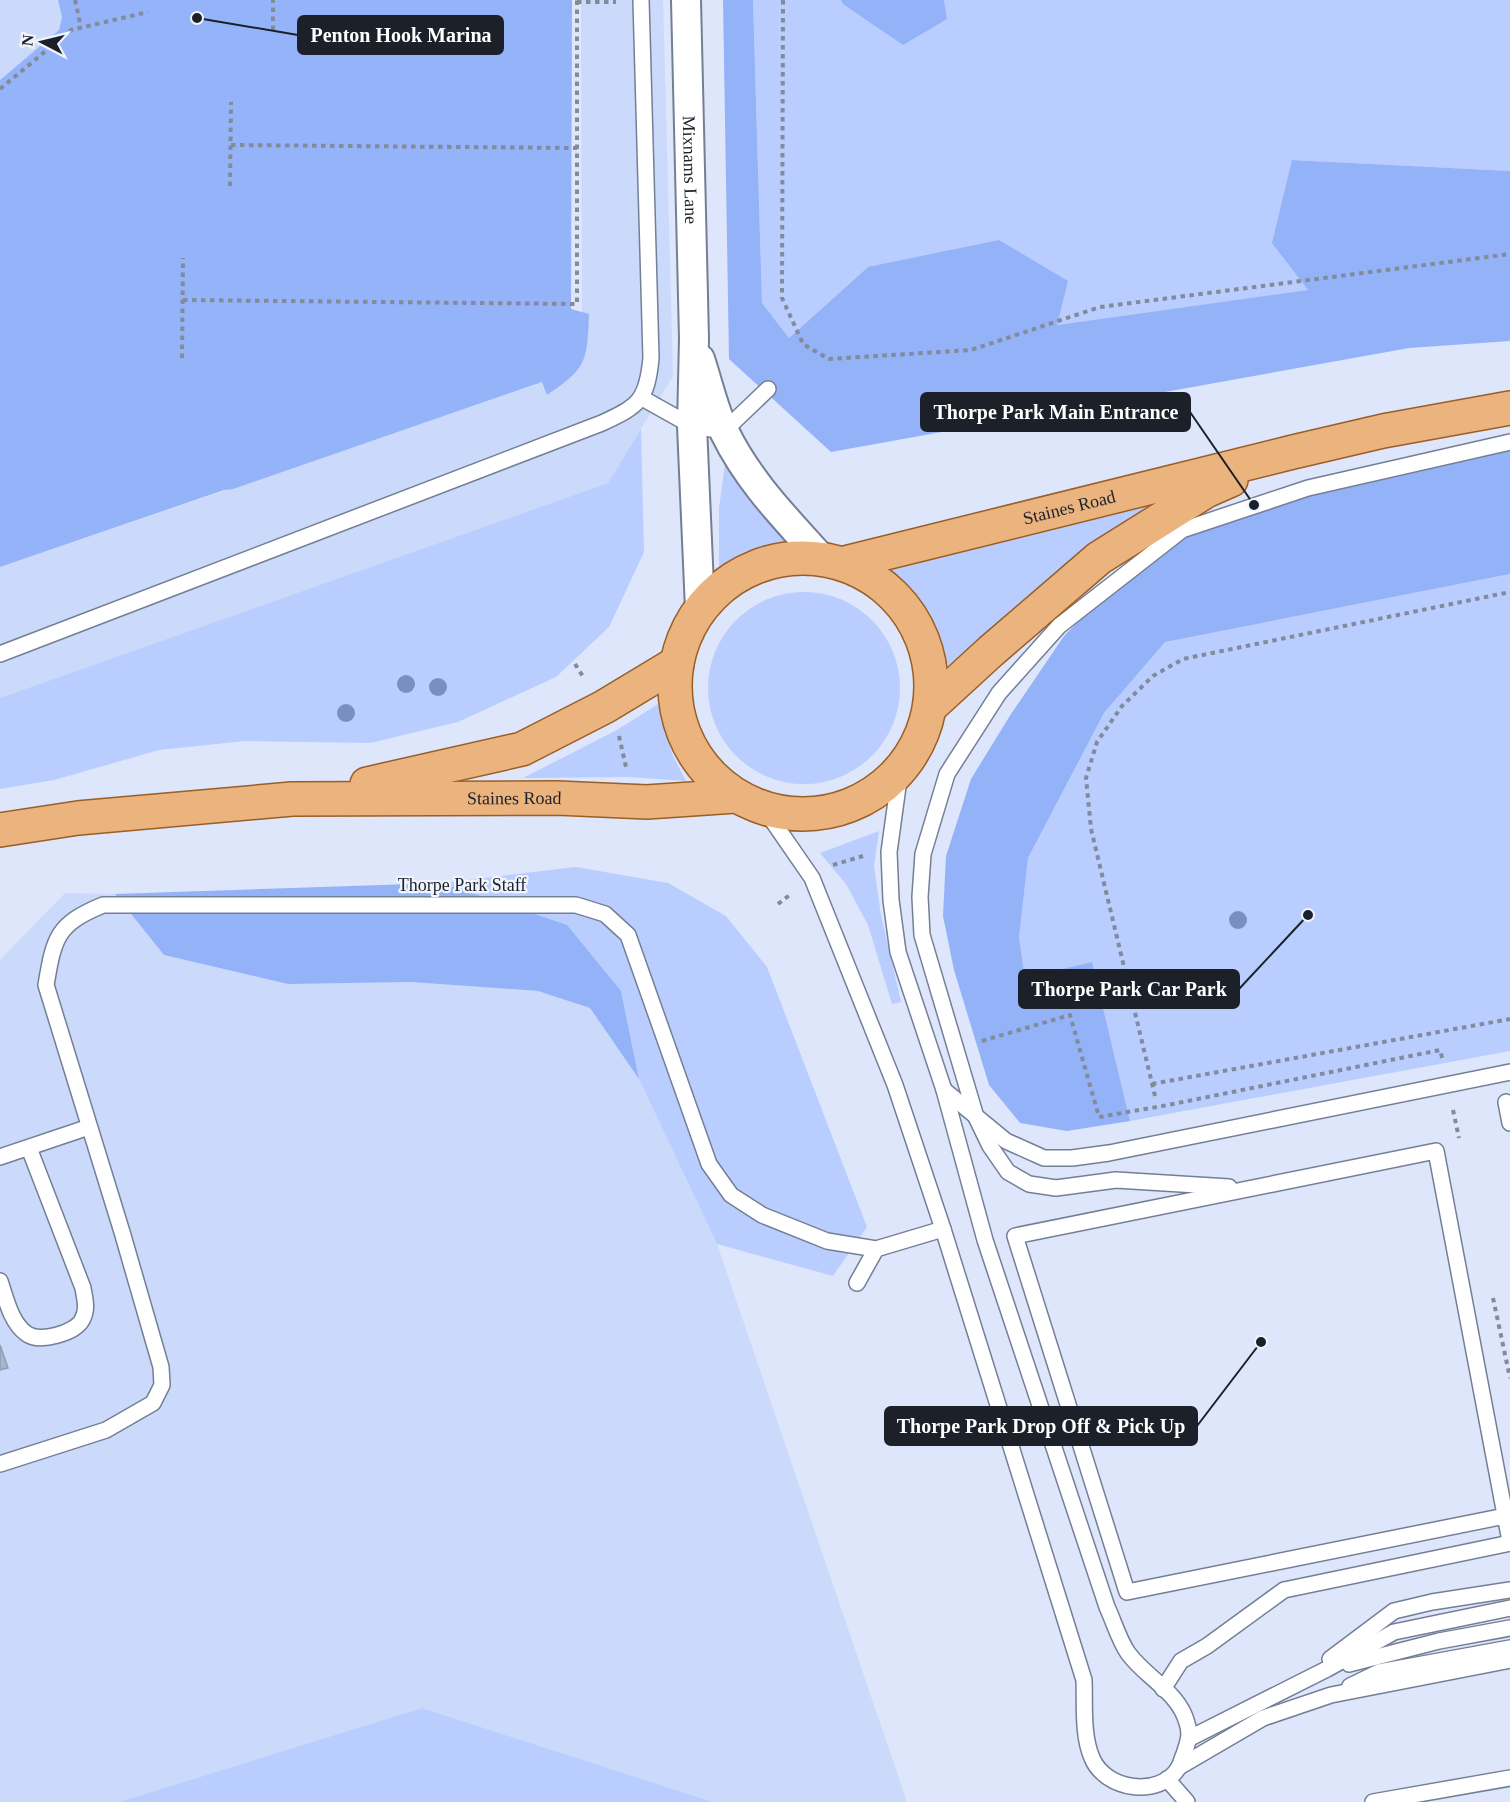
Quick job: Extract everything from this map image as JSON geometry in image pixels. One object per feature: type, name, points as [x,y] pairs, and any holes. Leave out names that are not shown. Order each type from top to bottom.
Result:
[{"type":"main road","name":"Staines Road","points":[[833,561],[1383,431],[1510,408]]},
{"type":"main road","name":"Staines Road","points":[[0,830],[78,818],[291,799],[557,798],[750,803],[794,815],[823,814],[852,806],[878,792],[900,772],[918,741],[931,706],[991,651],[1100,558],[1206,491],[1293,452]]},
{"type":"main road","points":[[750,803],[707,771],[686,738],[676,701],[677,663],[685,634],[700,609],[724,584],[754,567],[787,558],[833,561],[877,580],[903,604],[922,635],[931,670],[931,706]]},
{"type":"main road","name":"Staines Road","points":[[291,799],[407,776],[522,749],[604,707],[677,663]]},
{"type":"street","name":"Mixnams Lane","points":[[686,0],[694,339],[692,426],[700,609]]},
{"type":"street","name":"Mixnams Lane","points":[[694,339],[724,431],[739,460],[758,488],[833,561]]},
{"type":"lane","points":[[0,654],[602,423],[626,412],[642,398],[649,380],[651,358],[641,1]]},
{"type":"lane","points":[[642,398],[692,426],[724,431],[768,389]]},
{"type":"lane","points":[[1248,1189],[1116,1180],[1056,1188],[1029,1184],[1008,1172],[990,1146],[976,1117],[922,935],[920,897],[923,854],[947,774],[999,693],[1059,626],[1182,530],[1308,488],[1510,442]]},
{"type":"lane","points":[[900,772],[889,852],[891,900],[898,952],[944,1090],[985,1240],[1107,1607],[1128,1653],[1183,1710],[1188,1724],[1190,1738],[1179,1767]]},
{"type":"lane","points":[[750,803],[812,878],[895,1085],[944,1229],[1084,1680],[1087,1743],[1092,1760],[1103,1773],[1117,1783],[1133,1787],[1151,1786],[1167,1779],[1179,1767],[1263,1718],[1331,1695],[1379,1672],[1510,1648]]},
{"type":"lane","name":"Thorpe Park Staff","points":[[0,1464],[106,1431],[153,1403],[162,1385],[161,1367],[122,1232],[46,985],[51,955],[61,931],[79,915],[103,905],[576,905],[605,914],[628,935],[709,1164],[731,1195],[762,1215],[827,1241],[876,1249]]},
{"type":"lane","points":[[944,1090],[1006,1141],[1044,1158],[1072,1158],[1109,1153],[1510,1072]]},
{"type":"lane","points":[[1506,1102],[1510,1123]]},
{"type":"lane","points":[[0,1157],[89,1126]]},
{"type":"lane","points":[[0,1281],[16,1324],[29,1335],[41,1339],[60,1334],[77,1327],[86,1312],[82,1288],[29,1148]]},
{"type":"lane","points":[[1163,1689],[1181,1661],[1207,1646],[1284,1590],[1510,1542],[1436,1151],[1015,1236],[1127,1592],[1505,1516]]},
{"type":"lane","points":[[857,1283],[876,1249],[944,1229]]},
{"type":"lane","points":[[1292,1687],[1394,1611],[1432,1602],[1510,1590]]},
{"type":"lane","points":[[1190,1738],[1327,1669],[1394,1632],[1510,1608]]},
{"type":"lane","points":[[1327,1669],[1439,1641],[1510,1628]]},
{"type":"lane","points":[[1331,1695],[1510,1660]]},
{"type":"lane","points":[[1167,1779],[1187,1802]]},
{"type":"lane","points":[[1373,1802],[1510,1779]]},
{"type":"path","points":[[75,0],[81,27]]},
{"type":"path","points":[[273,0],[273,30]]},
{"type":"path","points":[[783,0],[782,298],[803,344],[829,359],[971,350],[1100,307],[1510,254]]},
{"type":"path","points":[[183,300],[577,304],[577,1],[641,1]]},
{"type":"path","points":[[0,89],[71,30],[148,12]]},
{"type":"path","points":[[230,186],[231,102]]},
{"type":"path","points":[[231,145],[577,148]]},
{"type":"path","points":[[182,358],[183,258]]},
{"type":"path","points":[[1155,1096],[1091,829],[1086,778],[1097,742],[1122,706],[1153,676],[1183,659],[1510,592]]},
{"type":"path","points":[[617,730],[628,777]]},
{"type":"path","points":[[831,866],[864,855]]},
{"type":"path","points":[[778,904],[791,894]]},
{"type":"path","points":[[982,1041],[1070,1015],[1099,1117],[1440,1050],[1448,1083]]},
{"type":"path","points":[[1152,1084],[1510,1019]]},
{"type":"shaded area","points":[[0,0],[58,0],[62,17],[59,30],[0,80]]},
{"type":"shaded area","points":[[58,0],[572,0],[571,309],[589,314],[585,354],[577,370],[547,395],[542,382],[0,567],[0,80],[59,30],[62,17]]},
{"type":"shaded area","points":[[581,0],[663,0],[673,376],[608,483],[0,698],[0,567],[543,382],[547,395],[589,314],[582,313]]},
{"type":"shaded area","points":[[723,0],[753,0],[762,303],[789,338],[868,267],[999,240],[1068,281],[1057,325],[1308,290],[1272,243],[1292,160],[1510,171],[1510,341],[1409,348],[831,452],[729,359]]},
{"type":"shaded area","points":[[753,0],[841,0],[843,4],[947,19],[944,0],[1510,0],[1510,171],[1292,160],[1309,290],[1057,325],[868,267],[789,338],[762,303]]},
{"type":"shaded area","points":[[841,0],[944,0],[947,19],[903,45],[843,4]]},
{"type":"shaded area","points":[[641,429],[644,552],[609,627],[556,677],[458,722],[370,743],[245,741],[159,750],[54,780],[0,789],[0,698],[608,483]]},
{"type":"shaded area","points":[[1510,442],[1510,574],[1165,642],[1104,713],[1028,858],[1019,938],[1025,978],[1092,962],[1130,1121],[1067,1131],[1020,1123],[989,1085],[954,970],[943,916],[946,856],[971,779],[1011,714],[1064,636],[1120,579],[1182,530],[1308,488]]},
{"type":"shaded area","points":[[725,464],[751,501],[790,544],[746,551],[719,566],[719,508]]},
{"type":"shaded area","points":[[1156,500],[947,666],[938,634],[916,594],[887,569]]},
{"type":"shaded area","points":[[1510,574],[1510,1051],[1130,1121],[1092,963],[1025,978],[1019,938],[1028,858],[1104,713],[1164,642]]},
{"type":"shaded area","points":[[795,592],[813,592],[841,599],[872,620],[893,651],[900,688],[893,725],[872,756],[841,777],[813,784],[795,784],[759,773],[730,749],[719,733],[712,716],[708,697],[708,679],[719,643],[743,614],[759,603],[776,596]]},
{"type":"shaded area","points":[[658,704],[673,756],[686,781],[628,777],[523,778],[617,730]]},
{"type":"shaded area","points":[[879,831],[874,866],[881,915],[901,1002],[892,1004],[868,925],[846,884],[820,853]]},
{"type":"shaded area","points":[[576,867],[668,883],[726,916],[767,967],[867,1227],[833,1276],[717,1244],[639,1079],[621,991],[442,883]]},
{"type":"shaded area","points":[[442,883],[567,925],[621,991],[639,1079],[590,1008],[538,991],[411,982],[288,984],[164,955],[115,894]]},
{"type":"shaded area","points":[[65,893],[115,894],[164,955],[288,984],[411,982],[538,991],[590,1008],[639,1079],[717,1244],[907,1802],[713,1802],[422,1708],[119,1802],[0,1802],[0,960]]},
{"type":"shaded area","points":[[422,1708],[713,1802],[119,1802]]},
{"type":"building","points":[[0,1345],[8,1368],[0,1370]]},
{"type":"place","name":"Penton Hook Marina","points":[[197,18]]},
{"type":"place","name":"Thorpe Park Main Entrance","points":[[1254,505]]},
{"type":"place","name":"Thorpe Park Car Park","points":[[1308,915]]},
{"type":"place","name":"Thorpe Park Drop Off & Pick Up","points":[[1261,1342]]}]
